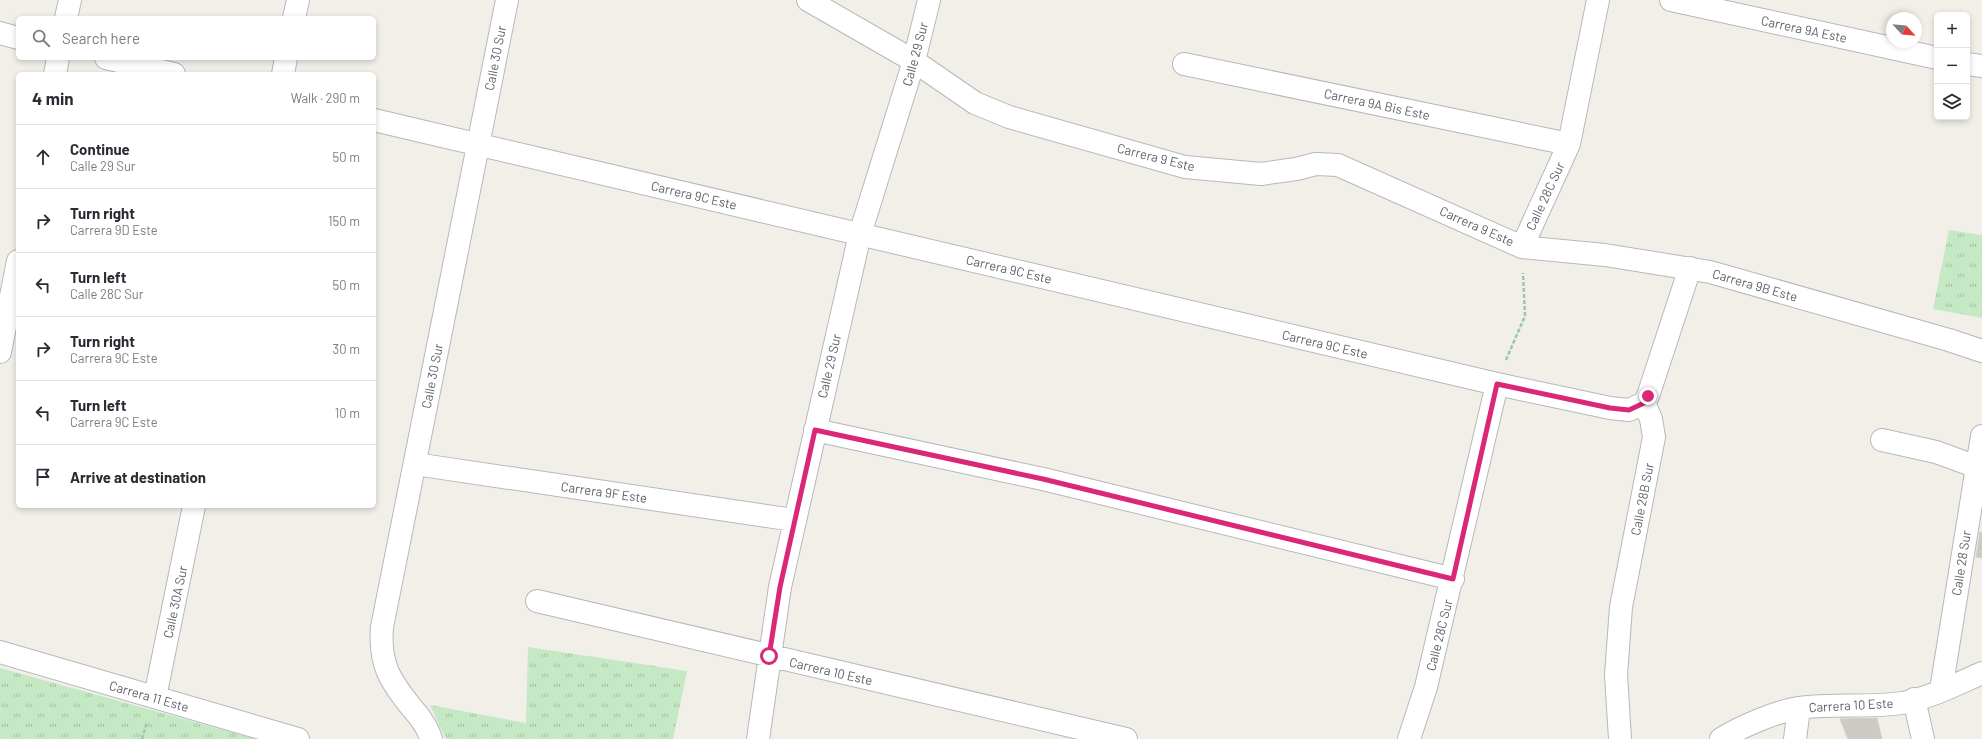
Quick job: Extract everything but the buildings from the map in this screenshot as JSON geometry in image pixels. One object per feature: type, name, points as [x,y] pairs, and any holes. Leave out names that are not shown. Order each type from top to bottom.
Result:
[{"type":"street","points":[[66,16],[70,0]]},
{"type":"street","points":[[294,16],[298,0]]},
{"type":"street","name":"Calle 30 Sur","points":[[432,739],[423,721],[395,687],[385,668],[380,646],[382,628],[507,0]]},
{"type":"street","name":"Carrera 9 Este","points":[[808,0],[914,61],[975,103],[1009,118],[1185,167],[1261,174],[1296,170],[1316,164],[1338,165],[1522,247]]},
{"type":"street","name":"Calle 29 Sur","points":[[758,739],[780,587],[860,234],[914,61],[929,0]]},
{"type":"street","name":"Calle 28C Sur","points":[[1522,247],[1570,144],[1598,0]]},
{"type":"street","name":"Carrera 9A Este","points":[[1671,0],[1934,57]]},
{"type":"street","points":[[0,33],[16,37]]},
{"type":"street","points":[[55,72],[58,60]]},
{"type":"street","points":[[114,60],[166,72]]},
{"type":"street","points":[[283,72],[286,60]]},
{"type":"street","name":"Carrera 9A Bis Este","points":[[1184,64],[1570,144]]},
{"type":"street","points":[[1970,64],[1982,66]]},
{"type":"street","name":"Carrera 9C Este","points":[[376,120],[1497,384],[1610,408],[1629,410],[1644,403]]},
{"type":"street","name":"Carrera 9B Este","points":[[1522,247],[1605,255],[1690,268],[1723,275],[1982,351]]},
{"type":"street","points":[[1644,403],[1652,388],[1690,268]]},
{"type":"street","points":[[0,352],[16,271]]},
{"type":"street","name":"Calle 28C Sur","points":[[1409,739],[1426,687],[1453,579],[1497,384]]},
{"type":"street","name":"Calle 28B Sur","points":[[1620,739],[1616,675],[1621,607],[1654,437],[1651,419],[1644,403]]},
{"type":"street","points":[[815,430],[1043,479],[1453,579]]},
{"type":"street","name":"Calle 28 Sur","points":[[1941,690],[1982,436]]},
{"type":"street","points":[[1882,440],[1979,461]]},
{"type":"street","name":"Carrera 9F Este","points":[[415,464],[794,520]]},
{"type":"street","name":"Calle 30A Sur","points":[[155,698],[194,508]]},
{"type":"street","name":"Carrera 10 Este","points":[[536,601],[1126,739]]},
{"type":"street","name":"Carrera 11 Este","points":[[0,652],[298,739]]},
{"type":"street","name":"Carrera 10 Este","points":[[1720,739],[1765,718],[1799,708],[1877,706],[1914,699],[1941,690],[1982,673]]},
{"type":"street","points":[[1914,699],[1923,739]]},
{"type":"street","points":[[1795,739],[1799,708]]},
{"type":"path","name":"Calle 28C Sur","points":[[1497,384],[1525,316],[1522,247]]},
{"type":"green space","points":[[1949,230],[1982,235],[1982,318],[1933,309]]},
{"type":"green space","points":[[528,647],[687,671],[673,739],[446,739],[430,705],[526,723]]},
{"type":"green space","points":[[0,668],[256,739],[0,739]]},
{"type":"route","points":[[769,656],[780,587],[815,430],[1043,479],[1453,579],[1497,384],[1610,408],[1629,410],[1644,403],[1648,396]]}]
